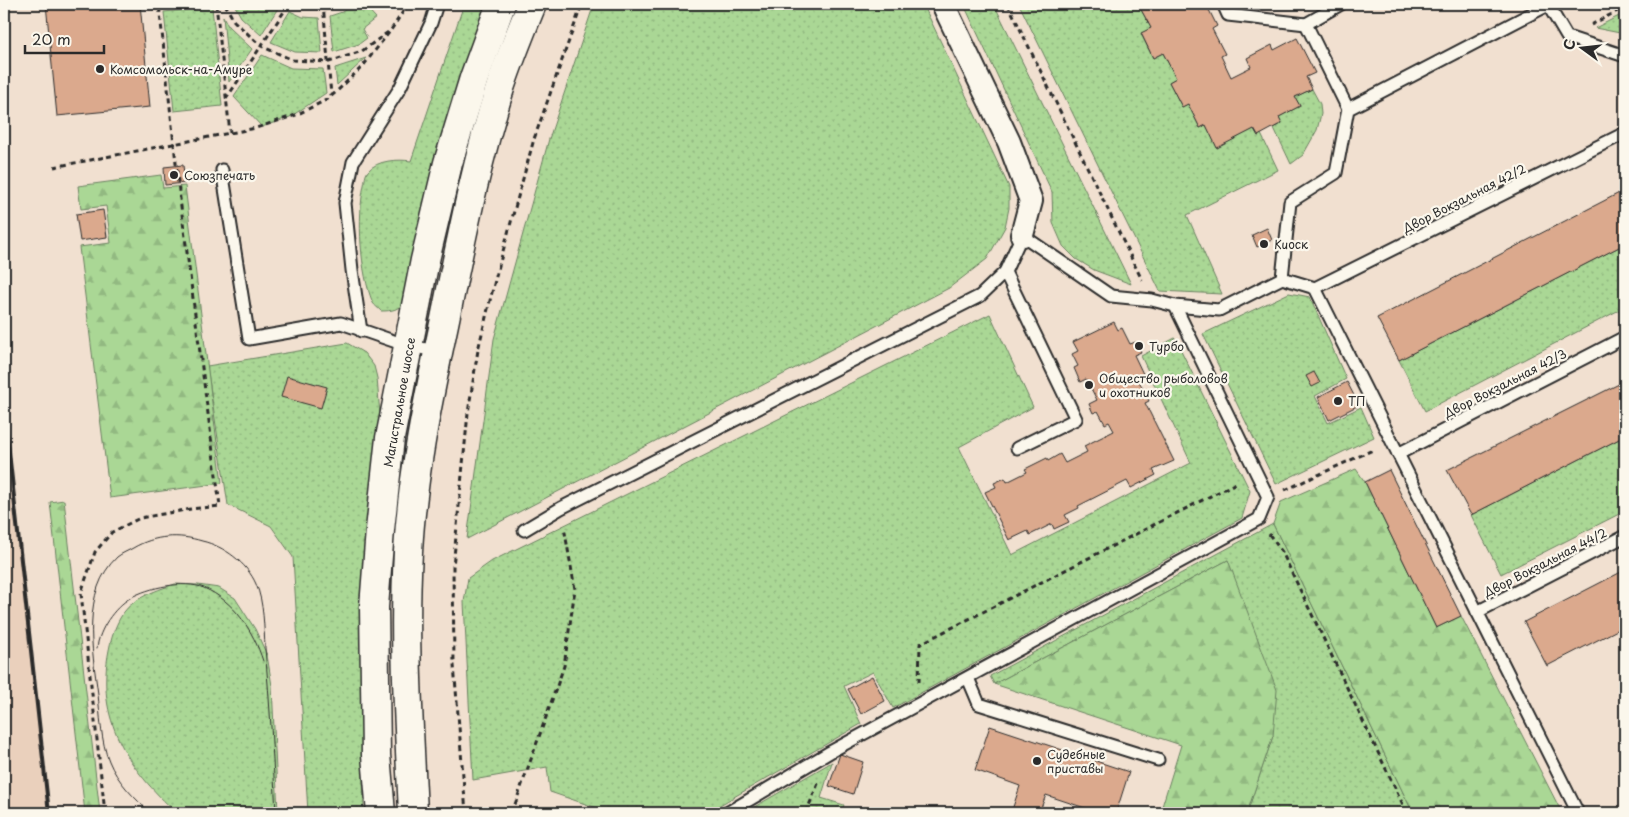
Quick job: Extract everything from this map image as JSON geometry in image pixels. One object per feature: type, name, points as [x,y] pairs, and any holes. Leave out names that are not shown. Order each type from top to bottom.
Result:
[{"type":"main road","name":"Магистральное шоссе","points":[[368,811],[376,745],[374,607],[390,438],[425,260],[448,163],[474,78],[501,4]]},
{"type":"main road","points":[[413,813],[406,620],[408,551],[419,449],[466,218],[482,150],[501,85],[532,4]]},
{"type":"street","points":[[943,4],[1009,142],[1031,202],[1022,235]]},
{"type":"lane","points":[[361,331],[345,203],[353,162],[400,88],[431,23],[437,4]]},
{"type":"lane","points":[[1223,4],[1228,15],[1306,24],[1341,4]]},
{"type":"lane","points":[[1348,109],[1548,4],[1567,37],[1625,56]]},
{"type":"lane","points":[[1282,278],[1290,202],[1336,173],[1348,109],[1306,24]]},
{"type":"lane","name":"Двор Вокзальная 42/2","points":[[1315,288],[1625,133]]},
{"type":"lane","points":[[222,170],[249,339],[341,323],[408,346],[438,351]]},
{"type":"lane","points":[[524,530],[561,508],[980,296],[1005,272],[1022,235],[1112,296],[1152,300],[1175,306],[1219,310],[1282,278],[1315,288],[1578,813]]},
{"type":"lane","points":[[1005,272],[1076,419],[1017,448]]},
{"type":"lane","points":[[731,812],[830,752],[1259,519],[1268,497],[1175,306]]},
{"type":"lane","name":"Двор Вокзальная 42/3","points":[[1398,454],[1625,337]]},
{"type":"lane","name":"Двор Вокзальная 44/2","points":[[1477,612],[1625,536]]},
{"type":"lane","points":[[968,678],[980,704],[1158,760]]},
{"type":"path","points":[[106,813],[81,593],[94,552],[112,532],[140,518],[220,506],[174,145],[159,4]]},
{"type":"path","points":[[216,4],[230,133]]},
{"type":"path","points":[[226,4],[234,22],[261,46],[293,60],[328,62],[362,51],[391,30]]},
{"type":"path","points":[[226,99],[289,4]]},
{"type":"path","points":[[314,4],[323,4],[331,96]]},
{"type":"path","points":[[54,167],[256,128],[296,115],[331,96],[363,66],[391,30],[408,4]]},
{"type":"path","points":[[466,813],[454,665],[453,584],[468,413],[483,333],[534,139],[582,4]]},
{"type":"path","points":[[1008,4],[1112,218]]},
{"type":"path","points":[[1583,28],[1625,7]]},
{"type":"path","points":[[1268,497],[1391,442]]},
{"type":"path","points":[[918,690],[920,644],[1238,482]]},
{"type":"path","points":[[512,813],[564,666],[575,590],[561,508]]},
{"type":"path","points":[[806,813],[830,752]]},
{"type":"path","points":[[300,813],[368,811]]},
{"type":"shaded area","points":[[4,396],[8,429],[49,813],[4,813]]},
{"type":"green space","points":[[234,4],[279,4],[261,35],[241,17]]},
{"type":"green space","points":[[353,4],[363,4],[376,18],[362,29],[367,38],[359,44],[334,52],[330,16],[342,12]]},
{"type":"green space","points":[[464,4],[486,4],[461,74],[426,194],[405,301],[395,309],[381,311],[373,303],[369,291],[361,245],[362,198],[367,172],[382,162],[394,160],[411,161]]},
{"type":"green space","points":[[594,4],[923,4],[1009,187],[1009,208],[1005,227],[987,259],[949,288],[467,539],[494,339],[549,139]]},
{"type":"green space","points":[[978,4],[994,4],[1131,284],[1094,270],[1076,259],[1063,246],[1053,223],[1052,192],[966,9]]},
{"type":"green space","points":[[1019,4],[1138,4],[1151,28],[1141,34],[1153,58],[1163,53],[1176,78],[1169,82],[1182,107],[1188,104],[1200,128],[1206,125],[1217,147],[1254,129],[1258,136],[1261,134],[1278,170],[1187,215],[1222,294],[1160,291]]},
{"type":"green space","points":[[212,7],[222,106],[174,111],[164,12]]},
{"type":"green space","points":[[290,11],[303,17],[319,18],[322,53],[295,52],[271,42]]},
{"type":"green space","points":[[1625,13],[1625,34],[1595,28]]},
{"type":"green space","points":[[223,16],[228,26],[252,49],[229,82]]},
{"type":"green space","points":[[262,55],[291,68],[323,69],[326,93],[290,117],[262,127],[234,97]]},
{"type":"green space","points":[[366,58],[337,85],[335,68]]},
{"type":"green space","points":[[1312,89],[1320,104],[1321,114],[1317,130],[1303,155],[1291,164],[1274,128],[1282,123],[1279,117],[1300,106],[1295,97]]},
{"type":"green space","points":[[161,175],[163,188],[185,186],[222,483],[110,498],[79,247],[111,243],[106,206],[81,209],[78,186]]},
{"type":"green space","points":[[1625,244],[1625,307],[1425,411],[1399,360]]},
{"type":"green space","points":[[1289,293],[1310,297],[1346,379],[1315,396],[1328,423],[1361,407],[1374,437],[1276,484],[1203,334]]},
{"type":"green space","points":[[990,314],[1033,407],[959,447],[1012,555],[1191,463],[1141,356],[1175,338],[1250,491],[1242,518],[893,708],[873,672],[844,686],[861,724],[706,813],[616,813],[606,811],[550,792],[547,767],[473,780],[464,602],[468,578],[492,561]]},
{"type":"green space","points":[[347,343],[364,353],[374,366],[377,378],[380,415],[363,615],[361,707],[364,813],[308,813],[293,557],[271,526],[228,505],[207,366]]},
{"type":"green space","points":[[1625,436],[1625,511],[1501,574],[1471,515]]},
{"type":"green space","points":[[1356,469],[1365,482],[1436,628],[1461,616],[1562,813],[1413,813],[1273,524],[1281,502]]},
{"type":"green space","points":[[64,500],[100,813],[85,813],[50,502]]},
{"type":"green space","points":[[1273,524],[1413,813],[1247,813],[1273,736],[1228,560],[994,684],[990,676]]},
{"type":"green space","points":[[1228,560],[1277,690],[1273,736],[1247,813],[1160,813],[1181,745],[994,684]]},
{"type":"green space","points":[[175,584],[219,588],[235,598],[255,629],[267,655],[272,686],[278,813],[177,813],[144,779],[119,741],[111,720],[107,698],[106,675],[109,650],[114,631],[124,612],[133,603],[148,594]]},
{"type":"green space","points":[[832,762],[821,798],[844,805],[841,813],[744,813]]},
{"type":"building","name":"Комсомольск-на-Амуре","points":[[46,4],[140,4],[150,107],[57,116]]},
{"type":"building","points":[[1138,4],[1206,4],[1217,26],[1212,29],[1225,54],[1221,56],[1231,77],[1251,67],[1247,58],[1272,45],[1274,50],[1297,38],[1315,73],[1306,77],[1312,89],[1295,97],[1300,106],[1279,117],[1282,123],[1258,136],[1254,129],[1217,148],[1206,125],[1200,128],[1188,104],[1182,107],[1169,82],[1176,78],[1163,53],[1153,58],[1141,33],[1151,28]]},
{"type":"building","name":"Союзпечать","points":[[183,165],[185,183],[165,185],[164,167]]},
{"type":"building","points":[[1625,190],[1625,244],[1399,360],[1377,318]]},
{"type":"building","points":[[103,210],[107,237],[80,241],[76,214]]},
{"type":"building","points":[[1267,228],[1272,240],[1257,247],[1252,235]]},
{"type":"building","points":[[1114,322],[1118,330],[1122,328],[1130,344],[1136,342],[1141,352],[1134,355],[1144,376],[1138,379],[1149,401],[1145,403],[1174,461],[1153,470],[1156,475],[1131,488],[1127,481],[1078,506],[1079,508],[1065,515],[1069,522],[1054,529],[1052,524],[1030,535],[1028,531],[1009,540],[985,492],[996,487],[994,483],[1005,478],[1007,482],[1027,472],[1025,469],[1047,458],[1048,461],[1060,454],[1065,463],[1087,452],[1084,446],[1114,431],[1109,422],[1105,424],[1098,411],[1093,413],[1089,404],[1097,400],[1086,379],[1080,382],[1074,368],[1078,366],[1072,354],[1078,351],[1073,342]]},
{"type":"building","points":[[1314,372],[1320,383],[1312,387],[1306,376]]},
{"type":"building","points":[[287,376],[327,387],[321,408],[281,397]]},
{"type":"building","points":[[1625,381],[1625,436],[1471,515],[1447,470]]},
{"type":"building","name":"ТП","points":[[1347,382],[1359,405],[1329,420],[1318,397]]},
{"type":"building","points":[[1389,470],[1461,616],[1436,628],[1365,482]]},
{"type":"building","points":[[1625,570],[1625,626],[1547,666],[1524,622]]},
{"type":"building","points":[[872,676],[885,701],[861,714],[848,689]]},
{"type":"building","name":"Судебные приставы","points":[[990,726],[1129,772],[1116,813],[1100,813],[1046,795],[1039,813],[1011,813],[1020,786],[975,770]]},
{"type":"building","points":[[840,754],[863,762],[853,794],[829,786]]},
{"type":"tram line","points":[[151,813],[121,782],[106,754],[93,659],[92,622],[98,587],[106,571],[117,557],[150,540],[167,537],[185,537],[202,541],[226,551],[247,569],[259,591],[264,624],[276,813]]},
{"type":"tram line","points":[[97,648],[104,626],[124,602],[138,594],[156,588],[187,585],[204,588],[215,594],[233,609],[254,638],[263,661]]},
{"type":"railway","points":[[4,407],[49,813]]},
{"type":"place","name":"Комсомольск-на-Амуре","points":[[100,69]]},
{"type":"place","name":"Союзпечать","points":[[174,175]]},
{"type":"place","name":"Киоск","points":[[1264,244]]},
{"type":"place","name":"Турбо","points":[[1139,346]]},
{"type":"place","name":"Общество рыболовов и охотников","points":[[1089,385]]},
{"type":"place","name":"ТП","points":[[1338,401]]},
{"type":"place","name":"Судебные приставы","points":[[1037,761]]}]
